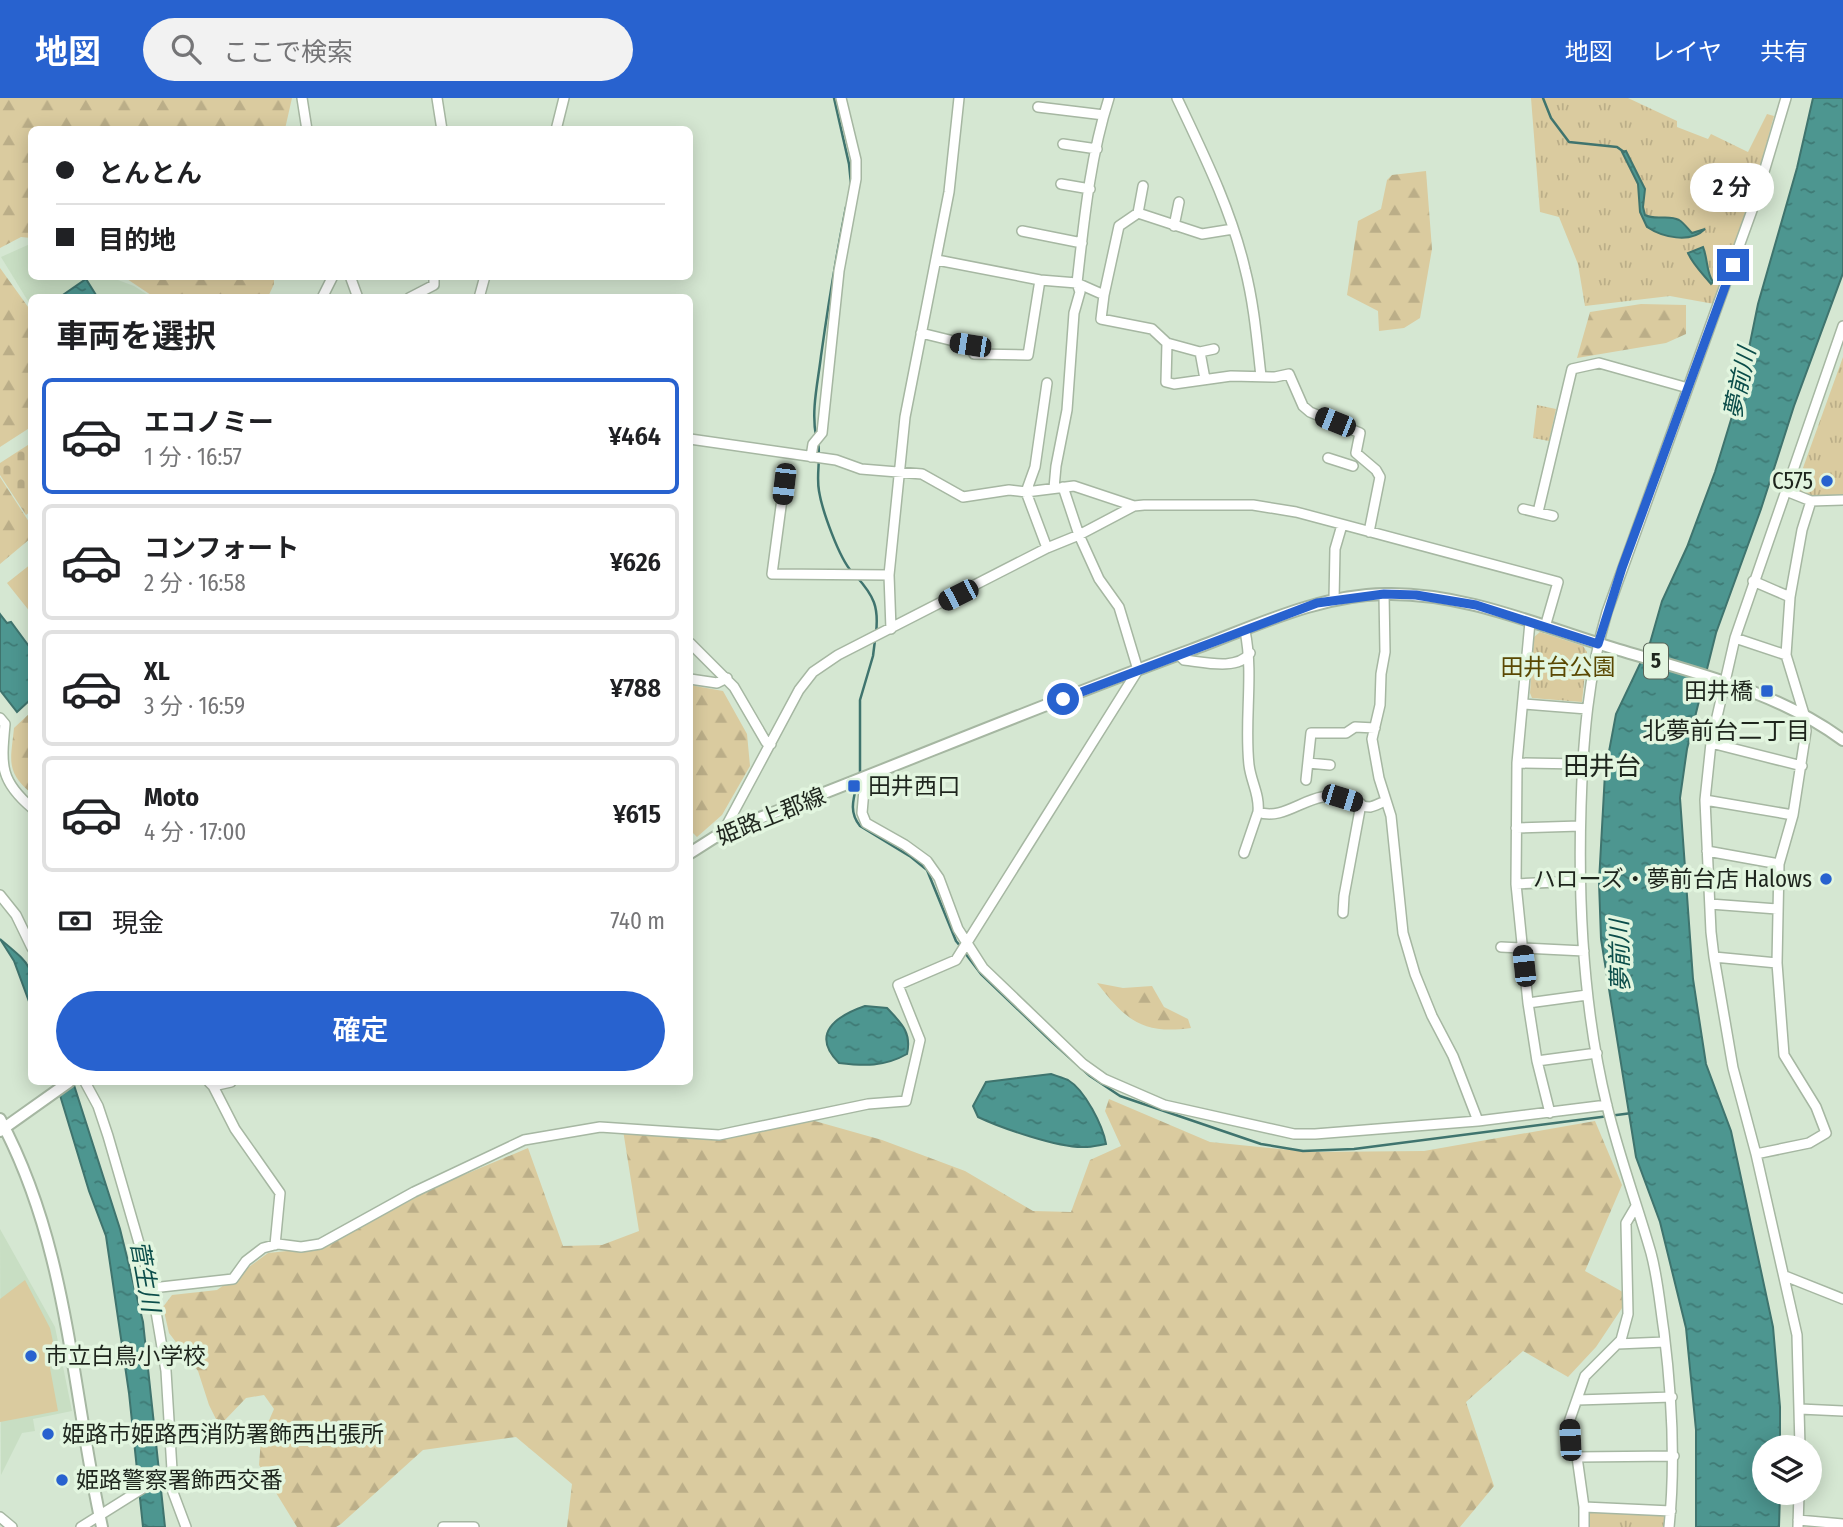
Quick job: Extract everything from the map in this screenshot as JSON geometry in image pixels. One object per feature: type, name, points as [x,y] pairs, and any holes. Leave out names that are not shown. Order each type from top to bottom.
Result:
[{"type":"main road","name":"姫路上郡線","points":[[693,851],[723,832],[1317,603],[1384,594],[1441,598],[1476,605],[1719,680],[1772,698],[1804,714],[1843,740]]},
{"type":"main road","points":[[64,1085],[4,1125],[42,1215],[59,1278],[102,1518]]},
{"type":"street","points":[[302,98],[306,126]]},
{"type":"street","points":[[437,98],[441,126]]},
{"type":"street","points":[[557,126],[564,98]]},
{"type":"street","points":[[811,457],[813,444],[822,433],[839,271],[856,179],[856,160],[841,98]]},
{"type":"street","points":[[891,629],[889,575],[905,417],[949,192],[959,98]]},
{"type":"street","points":[[152,1288],[233,1279],[246,1261],[263,1248],[275,1245],[301,1247],[320,1244],[414,1192],[524,1140],[600,1127],[719,1135],[868,1104],[906,1101],[920,1040],[898,985],[957,960],[1138,670],[1119,607],[1099,579],[1079,535],[1059,487],[1056,466],[1067,410],[1074,313],[1080,292],[1077,283],[1082,243],[1097,149],[1109,98]]},
{"type":"street","points":[[1178,98],[1210,170],[1245,269],[1255,321],[1261,376]]},
{"type":"street","points":[[1669,1527],[1674,1456],[1672,1397],[1652,1255],[1607,1105],[1587,995],[1579,881],[1582,764],[1587,709],[1598,644],[1622,568],[1755,202],[1786,98]]},
{"type":"street","points":[[1038,107],[1104,116]]},
{"type":"street","points":[[1063,144],[1097,149]]},
{"type":"street","points":[[1061,184],[1090,189]]},
{"type":"street","points":[[1143,186],[1138,213],[1119,226],[1101,319],[1152,329],[1167,343],[1200,352],[1214,349]]},
{"type":"street","points":[[1174,226],[1179,202]]},
{"type":"street","points":[[1138,213],[1202,234],[1233,229]]},
{"type":"street","points":[[1022,231],[1082,243]]},
{"type":"street","points":[[937,260],[1040,280],[1077,283],[1104,295]]},
{"type":"street","points":[[418,294],[434,285],[434,280]]},
{"type":"street","points":[[921,333],[970,345],[974,354],[1028,355],[1040,280]]},
{"type":"street","points":[[1800,1435],[1797,1335],[1756,1154],[1733,1068],[1714,957],[1705,800],[1719,680],[1843,326]]},
{"type":"street","points":[[1167,343],[1166,382],[1174,384],[1231,376],[1289,374],[1303,406],[1310,412],[1360,433],[1356,453],[1376,470],[1380,477],[1369,532]]},
{"type":"street","points":[[1200,352],[1205,379]]},
{"type":"street","points":[[1538,512],[1572,369],[1599,363],[1688,388]]},
{"type":"street","points":[[1047,383],[1035,467],[1026,492],[1047,548]]},
{"type":"street","points":[[693,439],[836,460],[861,469],[922,474],[963,497],[1009,489],[1026,492],[1074,486],[1134,506],[1253,505],[1296,512],[1558,582],[1545,627]]},
{"type":"street","points":[[1328,458],[1353,466]]},
{"type":"street","points":[[784,484],[772,574],[889,575]]},
{"type":"street","points":[[1786,491],[1811,501],[1843,500]]},
{"type":"street","points":[[1756,1154],[1808,1143],[1826,1133],[1816,1107],[1784,1055],[1777,963],[1779,864],[1793,815],[1805,731],[1804,714],[1786,655],[1790,597],[1802,530],[1811,501]]},
{"type":"street","points":[[723,832],[799,690],[813,672],[838,655],[1134,506]]},
{"type":"street","points":[[1523,509],[1553,516]]},
{"type":"street","points":[[1334,600],[1335,549],[1342,525]]},
{"type":"street","points":[[1753,581],[1790,597]]},
{"type":"street","points":[[1384,594],[1385,652],[1380,705],[1372,738],[1379,778],[1391,816],[1405,944],[1432,1016],[1453,1056],[1478,1121]]},
{"type":"street","points":[[1530,622],[1517,763],[1516,884],[1528,1003],[1549,1113]]},
{"type":"street","points":[[1244,853],[1260,802],[1250,767],[1247,706],[1251,673],[1245,631]]},
{"type":"street","points":[[1735,638],[1786,655]]},
{"type":"street","points":[[693,646],[727,678],[766,742],[771,744]]},
{"type":"street","points":[[1179,655],[1184,660],[1231,664],[1241,662],[1250,653]]},
{"type":"street","points":[[693,679],[717,683],[727,678]]},
{"type":"street","points":[[1524,705],[1587,709]]},
{"type":"street","points":[[0,718],[5,724],[0,757],[4,780],[9,792],[28,805]]},
{"type":"street","points":[[1306,780],[1311,733],[1346,733],[1355,727],[1375,728]]},
{"type":"street","points":[[1711,743],[1802,766]]},
{"type":"street","points":[[1308,763],[1330,765]]},
{"type":"street","points":[[1517,763],[1582,764]]},
{"type":"street","points":[[865,779],[862,813],[866,823],[927,861],[939,878],[958,929],[984,968],[1083,1064],[1124,1090],[1164,1105],[1294,1134],[1478,1121],[1607,1105]]},
{"type":"street","points":[[1258,812],[1265,815],[1276,814],[1323,796],[1342,798],[1370,807],[1386,801]]},
{"type":"street","points":[[1705,800],[1793,815]]},
{"type":"street","points":[[1343,913],[1339,895],[1361,804]]},
{"type":"street","points":[[1516,828],[1580,827]]},
{"type":"street","points":[[1707,850],[1779,864]]},
{"type":"street","points":[[1516,884],[1579,881]]},
{"type":"street","points":[[0,895],[16,915],[28,940]]},
{"type":"street","points":[[1710,904],[1777,909]]},
{"type":"street","points":[[1501,947],[1584,951]]},
{"type":"street","points":[[1714,957],[1777,963]]},
{"type":"street","points":[[1528,1003],[1587,995]]},
{"type":"street","points":[[1537,1061],[1597,1052]]},
{"type":"street","points":[[87,1085],[98,1106],[108,1136],[152,1288],[166,1371],[171,1487],[186,1527]]},
{"type":"street","points":[[212,1085],[235,1129],[280,1193],[275,1245]]},
{"type":"street","points":[[1584,1527],[1577,1457],[1570,1440],[1569,1422],[1585,1376],[1621,1340],[1628,1314],[1626,1223],[1636,1206]]},
{"type":"street","points":[[1785,1276],[1843,1299]]},
{"type":"street","points":[[1617,1344],[1665,1342]]},
{"type":"street","points":[[1577,1400],[1672,1397]]},
{"type":"street","points":[[1800,1409],[1843,1411]]},
{"type":"street","points":[[1577,1457],[1674,1456]]},
{"type":"street","points":[[81,1527],[102,1518],[169,1471]]},
{"type":"street","points":[[1799,1505],[1798,1523],[1843,1524]]},
{"type":"street","points":[[1584,1507],[1671,1511]]},
{"type":"street","points":[[0,1517],[12,1527]]},
{"type":"street","points":[[443,1527],[474,1527]]},
{"type":"shaded area","points":[[28,245],[28,280],[118,280],[146,294],[28,294],[28,301],[1,257]]},
{"type":"shaded area","name":"市立白鳥小学校","points":[[0,1229],[55,1327],[72,1411],[33,1419],[35,1431],[22,1433],[1,1475]]},
{"type":"green space","points":[[0,98],[292,98],[286,126],[28,126],[28,238],[21,237],[0,248]]},
{"type":"green space","points":[[1531,98],[1628,98],[1677,121],[1677,127],[1708,139],[1711,134],[1748,152],[1767,114],[1774,116],[1757,178],[1714,304],[1670,296],[1585,306],[1578,264],[1559,217],[1540,212]]},
{"type":"green space","points":[[1426,171],[1432,249],[1420,318],[1404,328],[1379,331],[1378,311],[1347,295],[1358,221],[1381,209],[1387,180],[1392,175]]},
{"type":"green space","points":[[0,268],[28,307],[28,429],[0,447]]},
{"type":"green space","points":[[128,280],[274,280],[269,294],[150,294]]},
{"type":"green space","points":[[1641,304],[1686,305],[1686,334],[1666,343],[1577,358],[1590,312]]},
{"type":"green space","points":[[1843,357],[1843,498],[1816,498],[1795,490]]},
{"type":"green space","points":[[1537,405],[1556,409],[1549,441],[1533,438]]},
{"type":"green space","points":[[28,445],[26,515],[0,475],[0,463]]},
{"type":"green space","points":[[0,477],[28,520],[28,541],[0,564]]},
{"type":"green space","points":[[28,566],[28,609],[7,583]]},
{"type":"green space","name":"田井台公園","points":[[1540,632],[1583,646],[1587,652],[1582,702],[1532,698],[1530,693],[1534,637]]},
{"type":"green space","points":[[693,686],[723,691],[747,734],[750,766],[722,815],[697,837],[693,833]]},
{"type":"green space","points":[[28,715],[28,790],[13,771],[11,757],[14,728]]},
{"type":"green space","points":[[1097,983],[1123,988],[1152,986],[1164,1007],[1188,1019],[1191,1028],[1160,1029],[1136,1022],[1117,1006]]},
{"type":"green space","points":[[1109,1099],[1210,1142],[1310,1152],[1424,1151],[1595,1121],[1622,1185],[1585,1271],[1630,1296],[1596,1347],[1568,1377],[1523,1351],[1466,1402],[1494,1486],[1460,1527],[567,1527],[572,1484],[516,1437],[423,1450],[341,1524],[336,1527],[297,1527],[259,1465],[261,1439],[274,1409],[264,1395],[246,1398],[224,1421],[216,1419],[198,1371],[169,1333],[163,1307],[172,1295],[217,1290],[268,1253],[325,1247],[435,1187],[528,1148],[563,1246],[602,1245],[639,1231],[623,1130],[726,1134],[790,1114],[882,1140],[965,1171],[1033,1211],[1071,1212],[1090,1160],[1121,1146],[1105,1111]]},
{"type":"green space","name":"市立白鳥小学校","points":[[25,1280],[50,1328],[56,1356],[50,1368],[58,1411],[0,1422],[0,1299]]},
{"type":"green space","points":[[1591,1511],[1662,1514],[1665,1527],[1587,1527]]},
{"type":"water","name":"夢前川","points":[[1813,98],[1843,98],[1843,273],[1716,633],[1687,749],[1680,798],[1693,979],[1706,1064],[1731,1131],[1773,1327],[1780,1407],[1780,1435],[1752,1435],[1752,1505],[1780,1505],[1779,1527],[1696,1527],[1696,1430],[1686,1328],[1660,1222],[1636,1157],[1601,939],[1599,882],[1605,773],[1616,714],[1650,643],[1662,601],[1687,547],[1715,472],[1741,387],[1758,304],[1797,168]]},
{"type":"water","points":[[1626,151],[1645,189],[1645,215],[1675,218],[1692,233],[1705,229],[1699,234],[1684,238],[1660,234],[1647,227],[1640,212],[1638,184],[1622,152]]},
{"type":"water","points":[[1703,247],[1713,282],[1711,284],[1688,253]]},
{"type":"water","points":[[87,280],[95,294],[64,294]]},
{"type":"water","points":[[0,614],[7,623],[11,622],[28,645],[28,702],[17,712],[0,690]]},
{"type":"water","points":[[0,939],[28,966],[28,999],[14,961]]},
{"type":"water","points":[[865,1006],[887,1008],[897,1018],[907,1034],[907,1054],[874,1064],[839,1063],[827,1043],[830,1027],[845,1015]]},
{"type":"water","points":[[1051,1074],[1068,1080],[1081,1092],[1097,1118],[1106,1144],[1084,1147],[1060,1144],[1015,1132],[978,1117],[973,1106],[986,1082]]},
{"type":"water","points":[[57,1085],[74,1085],[120,1229],[143,1322],[165,1527],[143,1527],[129,1393],[106,1236],[89,1191]]},
{"type":"waterway","points":[[834,98],[851,184]]},
{"type":"waterway","points":[[1543,98],[1551,118],[1569,142],[1617,147],[1624,152]]},
{"type":"waterway","points":[[816,436],[814,416],[817,386],[846,207]]},
{"type":"waterway","points":[[818,442],[818,485],[821,499],[837,545],[852,572]]},
{"type":"waterway","points":[[856,576],[874,602],[876,633]]},
{"type":"waterway","points":[[860,774],[860,700],[875,640]]},
{"type":"waterway","points":[[857,784],[853,806],[854,816],[860,826],[927,870],[956,941],[961,947]]},
{"type":"waterway","points":[[965,953],[981,974],[1051,1041],[1090,1076],[1120,1096],[1261,1144],[1303,1151],[1354,1149],[1632,1113]]},
{"type":"place","name":"C575","points":[[1827,481]]},
{"type":"place","name":"田井橋","points":[[1767,691]]},
{"type":"place","name":"田井西口","points":[[854,786]]},
{"type":"place","name":"ハローズ・夢前台店 Halows","points":[[1826,879]]},
{"type":"place","name":"市立白鳥小学校","points":[[31,1356]]},
{"type":"place","name":"姫路市姫路西消防署飾西出張所","points":[[48,1434]]},
{"type":"place","name":"姫路警察署飾西交番","points":[[62,1480]]},
{"type":"district","name":"北夢前台二丁目","points":[[1726,731]]},
{"type":"district","name":"田井台","points":[[1602,766]]},
{"type":"route","points":[[1063,699],[1317,603],[1384,594],[1416,595],[1476,605],[1598,644],[1622,568],[1733,265]]},
{"type":"water label","name":"菅生川","points":[[145,1276]]}]
